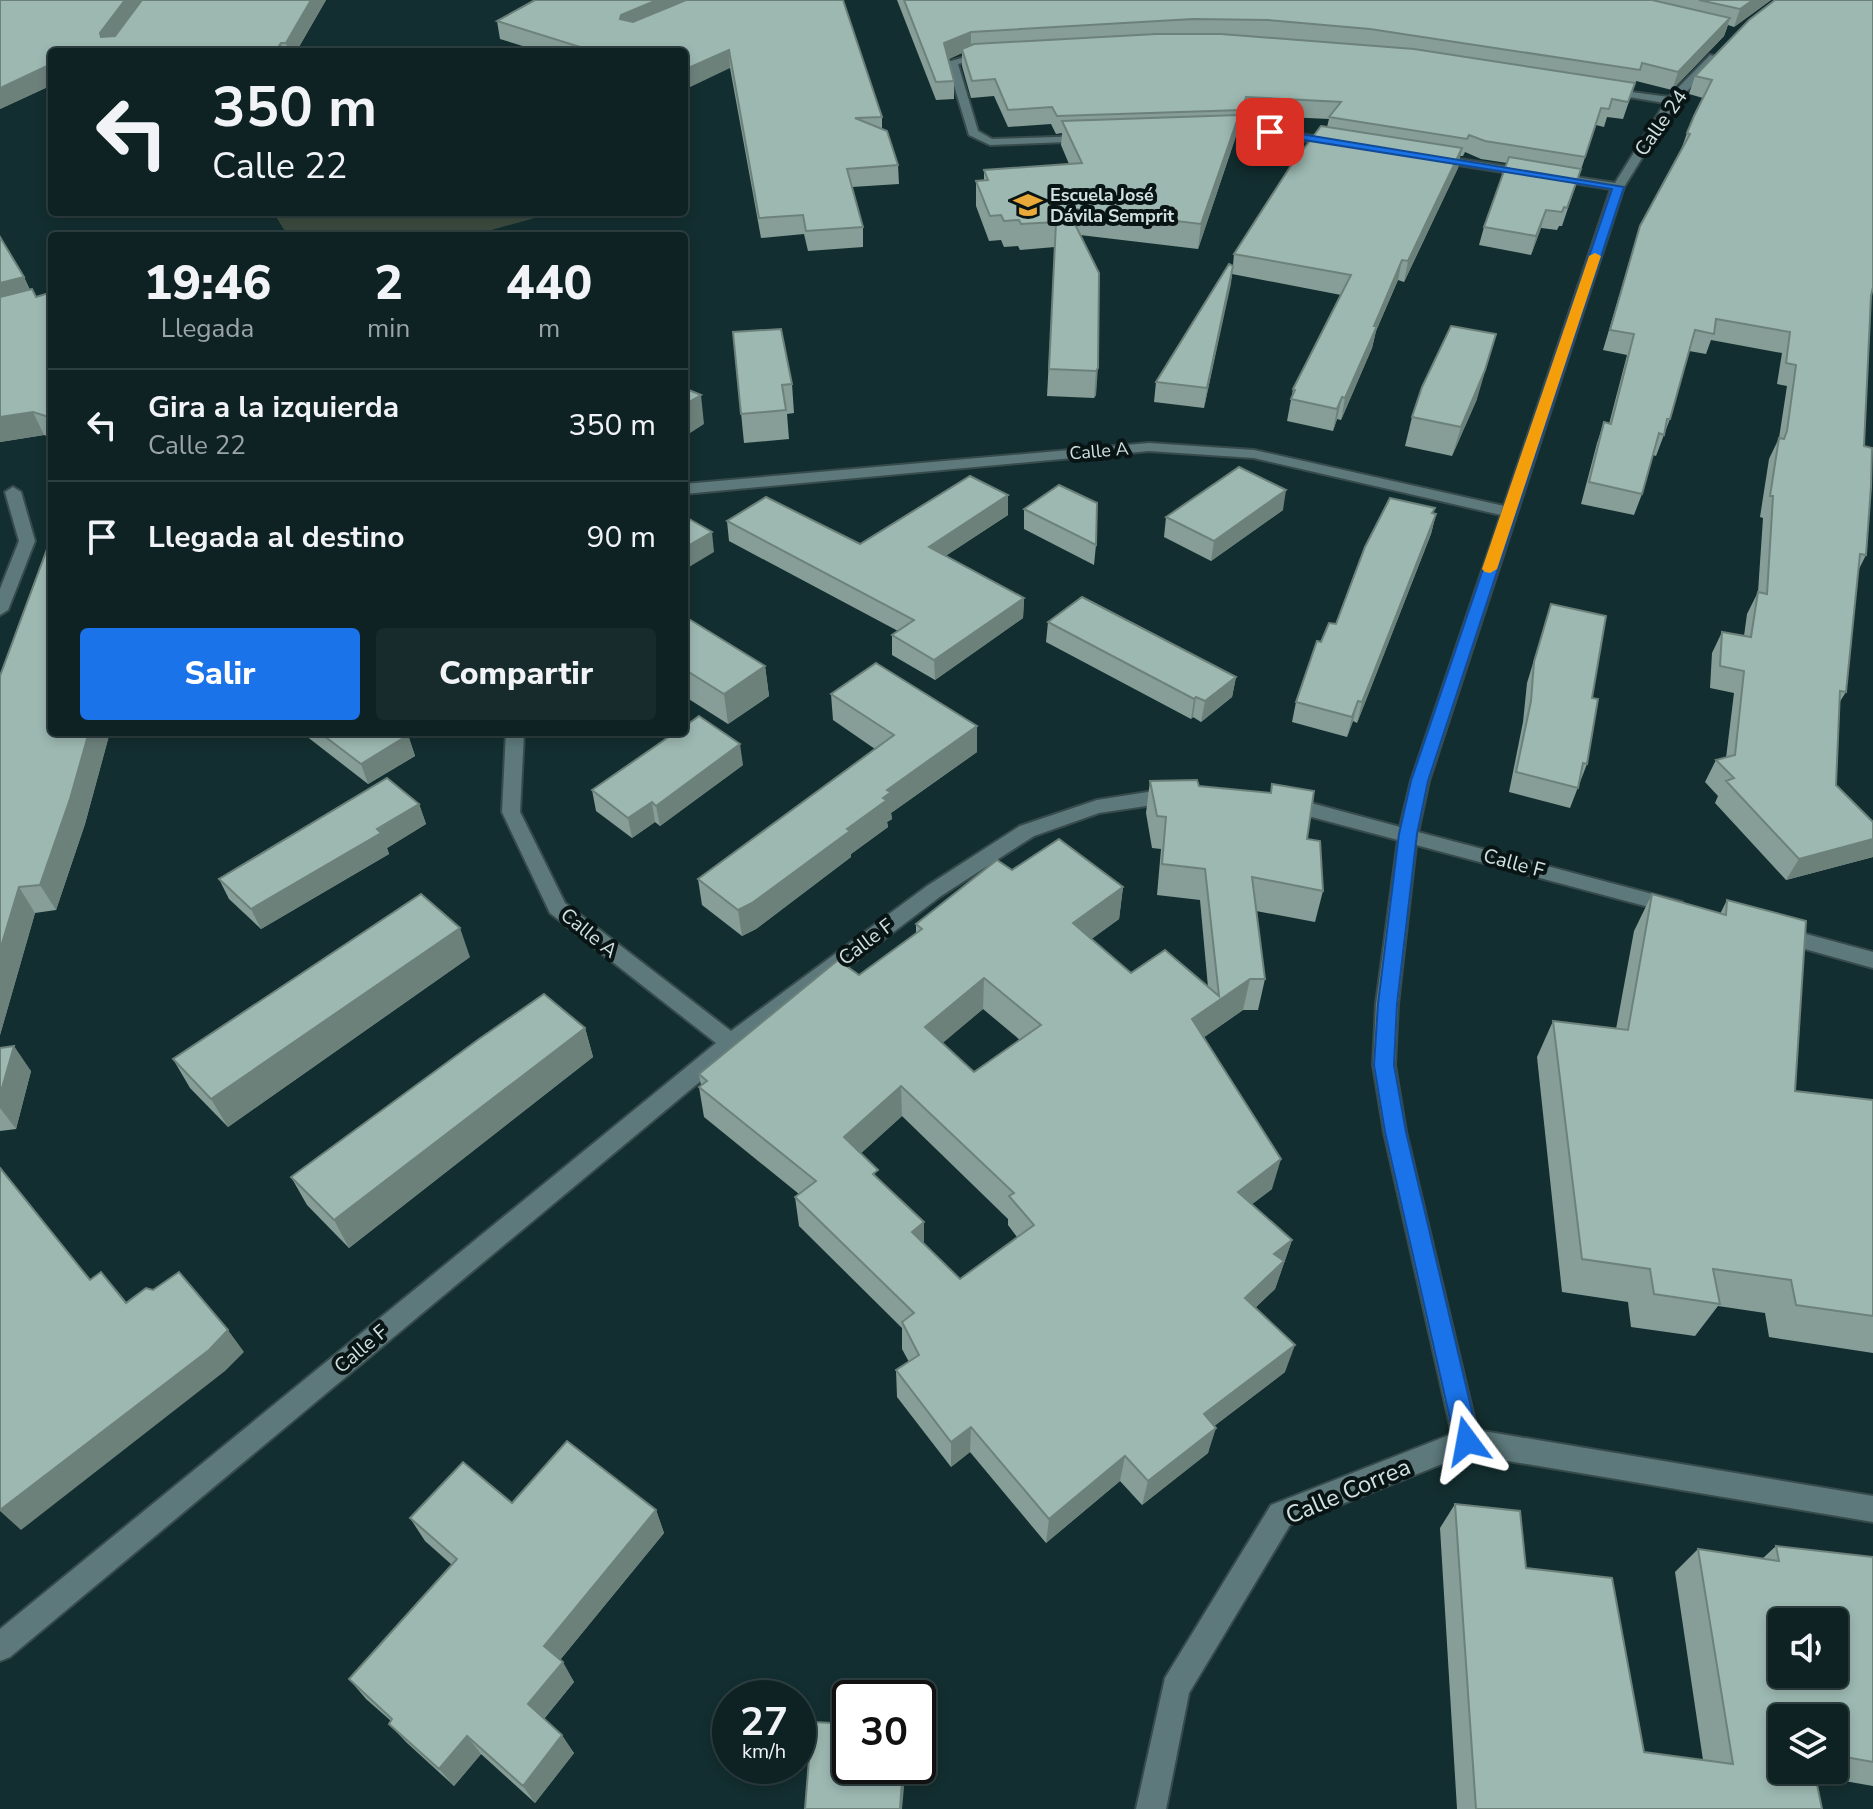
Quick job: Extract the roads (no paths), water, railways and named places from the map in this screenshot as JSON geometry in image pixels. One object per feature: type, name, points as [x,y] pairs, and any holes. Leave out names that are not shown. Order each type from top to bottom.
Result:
[{"type":"street","name":"Calle 24","points":[[1467,1441],[1395,1132],[1384,1065],[1387,1004],[1408,834],[1420,781],[1618,187],[1672,101],[1726,44]]},
{"type":"street","points":[[1001,54],[972,55],[952,62],[973,133],[990,142],[1102,138]]},
{"type":"street","points":[[1594,89],[1672,101]]},
{"type":"street","points":[[1193,135],[1270,132],[1346,144]]},
{"type":"street","points":[[1421,156],[1618,187]]},
{"type":"street","name":"Calle A","points":[[688,489],[1149,447],[1254,454],[1509,512]]},
{"type":"street","points":[[0,610],[27,541],[13,492]]},
{"type":"street","name":"Calle A","points":[[515,736],[511,812],[557,908],[731,1043]]},
{"type":"street","name":"Calle F","points":[[2,1641],[731,1043],[934,891],[1027,831],[1097,807],[1163,794],[1191,795]]},
{"type":"street","name":"Calle F","points":[[1261,800],[1302,806],[1693,911]]},
{"type":"street","points":[[1753,928],[1873,960]]},
{"type":"street","points":[[1467,1441],[1873,1509]]},
{"type":"street","name":"Calle Correa","points":[[1151,1809],[1175,1688],[1281,1515],[1467,1441]]},
{"type":"place","name":"Escuela José Dávila Semprit","points":[[1028,205]]}]
